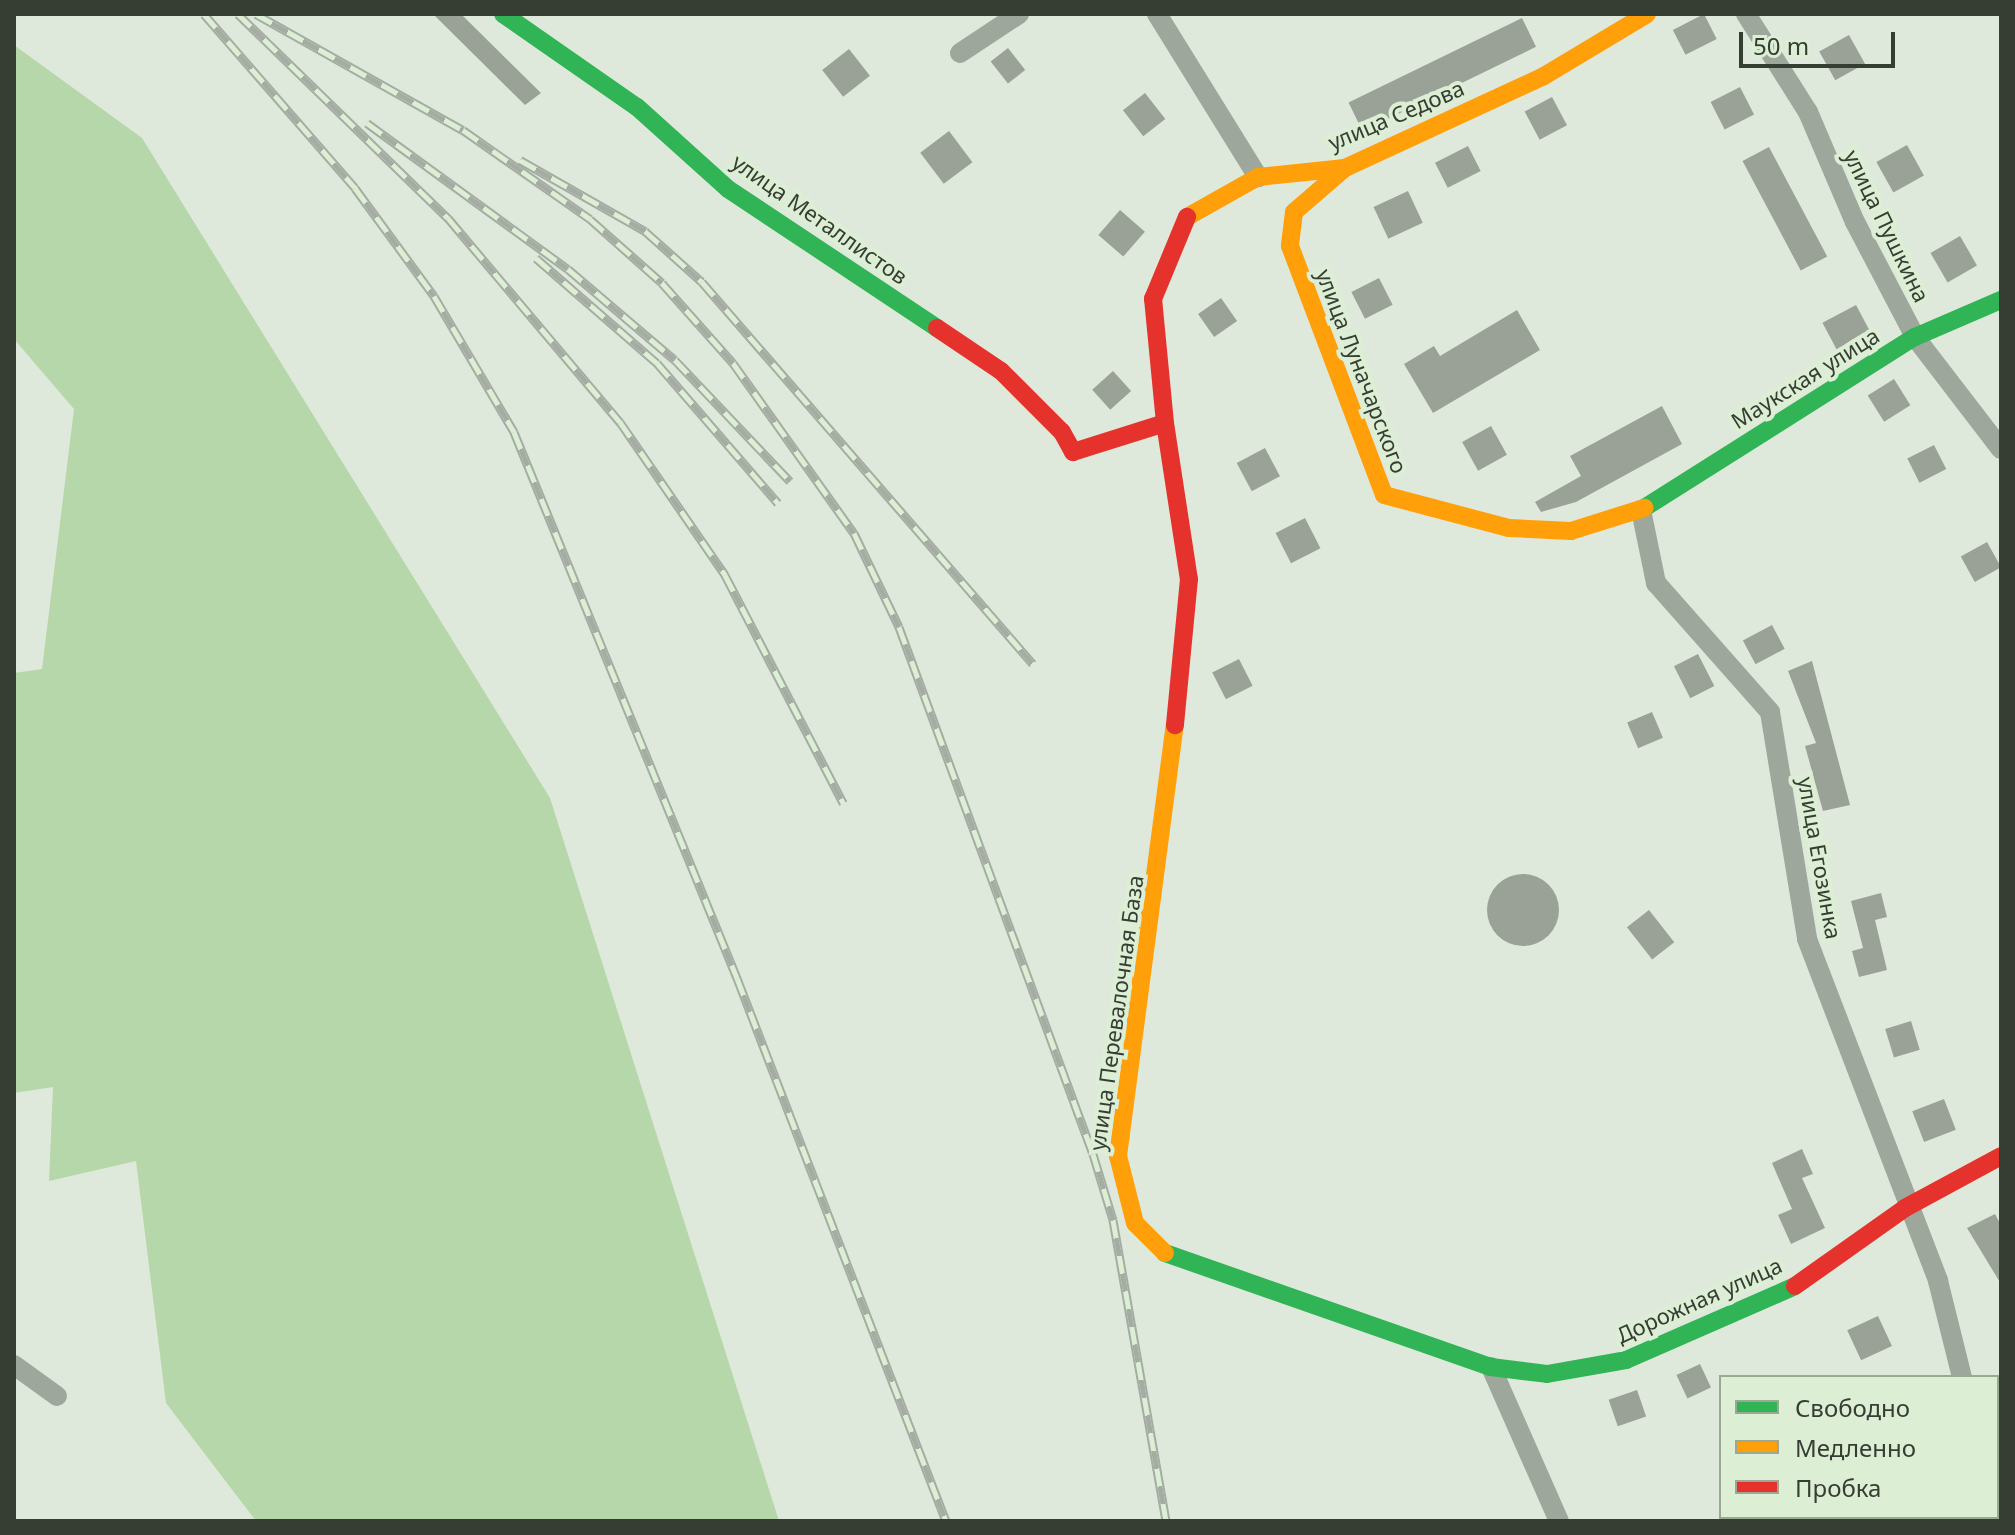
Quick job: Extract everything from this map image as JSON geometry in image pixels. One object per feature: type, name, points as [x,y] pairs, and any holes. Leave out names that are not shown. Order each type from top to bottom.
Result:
[{"type":"street","name":"улица Металлистов","points":[[503,14],[637,107],[728,189],[1001,371],[1073,452],[1165,423]]},
{"type":"street","points":[[960,53],[1019,14]]},
{"type":"street","points":[[1157,14],[1258,177]]},
{"type":"street","name":"улица Седова","points":[[1165,423],[1153,299],[1188,215],[1258,177],[1345,168],[1544,76],[1647,14]]},
{"type":"street","name":"улица Пушкина","points":[[1746,14],[1808,112],[1855,222],[1915,337],[2001,449]]},
{"type":"street","name":"улица Луначарского","points":[[1345,168],[1294,212],[1290,246],[1384,495],[1509,528],[1571,531],[1641,510]]},
{"type":"street","name":"Маукская улица","points":[[1641,510],[1915,337],[2001,300]]},
{"type":"street","name":"улица Перевалочная База","points":[[1165,423],[1189,579],[1163,849],[1118,1156],[1135,1223],[1171,1259],[1446,1347],[1491,1367]]},
{"type":"street","name":"улица Егозинка","points":[[1641,510],[1656,583],[1770,712],[1807,939],[1905,1208],[1938,1281],[1962,1375]]},
{"type":"street","points":[[1905,1208],[2001,1156]]},
{"type":"street","name":"Дорожная улица","points":[[1491,1367],[1547,1374],[1626,1360],[1791,1289],[1905,1208]]},
{"type":"street","points":[[14,1365],[57,1396]]},
{"type":"street","points":[[1491,1367],[1559,1521]]},
{"type":"green space","points":[[14,45],[142,138],[550,798],[779,1521],[256,1521],[166,1403],[136,1161],[49,1181],[53,1087],[14,1093],[14,673],[42,669],[74,409],[14,339]]},
{"type":"building","points":[[433,14],[461,14],[541,93],[525,105]]},
{"type":"building","points":[[1704,14],[1717,39],[1686,55],[1673,30]]},
{"type":"building","points":[[1522,18],[1536,47],[1363,131],[1349,103]]},
{"type":"building","points":[[1849,35],[1865,64],[1835,80],[1819,51]]},
{"type":"building","points":[[1008,48],[1025,70],[1008,84],[991,62]]},
{"type":"building","points":[[849,49],[870,76],[843,97],[822,70]]},
{"type":"building","points":[[1740,87],[1754,115],[1725,130],[1711,102]]},
{"type":"building","points":[[1145,93],[1165,119],[1143,136],[1123,110]]},
{"type":"building","points":[[1552,97],[1567,125],[1540,140],[1525,112]]},
{"type":"building","points":[[949,131],[972,162],[944,184],[920,153]]},
{"type":"building","points":[[1907,145],[1924,176],[1893,193],[1876,162]]},
{"type":"building","points":[[1468,146],[1481,171],[1448,188],[1435,163]]},
{"type":"building","points":[[1769,147],[1827,256],[1801,271],[1743,161]]},
{"type":"building","points":[[1408,191],[1423,223],[1388,239],[1374,207]]},
{"type":"building","points":[[1120,210],[1145,232],[1123,257],[1098,235]]},
{"type":"building","points":[[1960,236],[1977,265],[1948,282],[1931,253]]},
{"type":"building","points":[[1379,278],[1393,305],[1365,319],[1351,292]]},
{"type":"building","points":[[1221,298],[1237,321],[1214,337],[1198,314]]},
{"type":"building","points":[[1856,305],[1872,335],[1838,353],[1822,323]]},
{"type":"building","points":[[1517,310],[1540,350],[1433,413],[1404,364],[1434,346],[1440,356]]},
{"type":"building","points":[[1113,371],[1131,391],[1110,410],[1092,390]]},
{"type":"building","points":[[1894,379],[1910,405],[1884,422],[1868,395]]},
{"type":"building","points":[[1662,406],[1682,444],[1576,502],[1541,512],[1535,502],[1581,476],[1570,456]]},
{"type":"building","points":[[1491,426],[1507,455],[1478,471],[1462,442]]},
{"type":"building","points":[[1934,445],[1946,469],[1920,483],[1907,459]]},
{"type":"building","points":[[1265,448],[1280,476],[1252,491],[1237,463]]},
{"type":"building","points":[[1305,518],[1320,548],[1291,563],[1276,533]]},
{"type":"building","points":[[1987,542],[2001,567],[1975,582],[1961,557]]},
{"type":"building","points":[[1772,625],[1785,649],[1756,664],[1743,640]]},
{"type":"building","points":[[1698,654],[1714,686],[1690,698],[1674,666]]},
{"type":"building","points":[[1239,659],[1253,686],[1226,699],[1212,673]]},
{"type":"building","points":[[1812,661],[1850,805],[1823,811],[1805,746],[1816,743],[1788,671]]},
{"type":"building","points":[[1652,712],[1663,738],[1638,748],[1627,723]]},
{"type":"building","points":[[1523,874],[1543,880],[1553,890],[1559,910],[1553,930],[1543,940],[1523,946],[1503,940],[1493,930],[1487,910],[1493,890],[1503,880]]},
{"type":"building","points":[[1881,893],[1887,917],[1875,920],[1887,970],[1859,977],[1852,951],[1863,948],[1851,901]]},
{"type":"building","points":[[1649,910],[1674,942],[1652,960],[1627,927]]},
{"type":"building","points":[[1911,1021],[1920,1050],[1894,1058],[1885,1029]]},
{"type":"building","points":[[1944,1099],[1956,1130],[1924,1142],[1912,1111]]},
{"type":"building","points":[[1802,1149],[1813,1174],[1802,1178],[1825,1228],[1791,1244],[1778,1215],[1792,1209],[1772,1163]]},
{"type":"building","points":[[1995,1214],[2001,1225],[2001,1284],[1967,1228]]},
{"type":"building","points":[[1878,1316],[1892,1346],[1861,1360],[1847,1330]]},
{"type":"building","points":[[1700,1364],[1711,1388],[1687,1399],[1676,1375]]},
{"type":"building","points":[[1637,1390],[1646,1416],[1618,1426],[1609,1400]]},
{"type":"railway","points":[[204,14],[355,188],[434,296],[514,432],[737,978],[946,1521]]},
{"type":"railway","points":[[238,14],[448,218],[620,422],[725,575],[843,803]]},
{"type":"railway","points":[[256,14],[463,130],[590,219],[662,283],[733,363],[854,533],[899,627],[1093,1154],[1113,1220],[1166,1521]]},
{"type":"railway","points":[[367,123],[568,269],[675,360],[790,481]]},
{"type":"railway","points":[[520,160],[645,231],[702,282],[1033,664]]},
{"type":"railway","points":[[536,258],[657,363],[778,503]]},
{"type":"traffic: fast","points":[[503,14],[637,107],[728,189],[937,328]]},
{"type":"traffic: fast","points":[[1644,508],[1915,337],[2001,300]]},
{"type":"traffic: fast","points":[[1165,1253],[1491,1367],[1547,1374],[1626,1360],[1795,1286]]},
{"type":"traffic: slow","points":[[1187,217],[1258,177],[1345,168],[1544,76],[1647,14]]},
{"type":"traffic: slow","points":[[1345,168],[1294,212],[1290,246],[1384,495],[1509,528],[1571,531],[1644,508]]},
{"type":"traffic: slow","points":[[1165,1253],[1135,1223],[1118,1156],[1175,725]]},
{"type":"traffic: jam","points":[[937,328],[1001,371],[1062,432],[1073,452],[1165,423],[1153,299],[1187,217]]},
{"type":"traffic: jam","points":[[1165,423],[1189,579],[1175,725]]},
{"type":"traffic: jam","points":[[1795,1286],[1905,1208],[2001,1156]]}]
